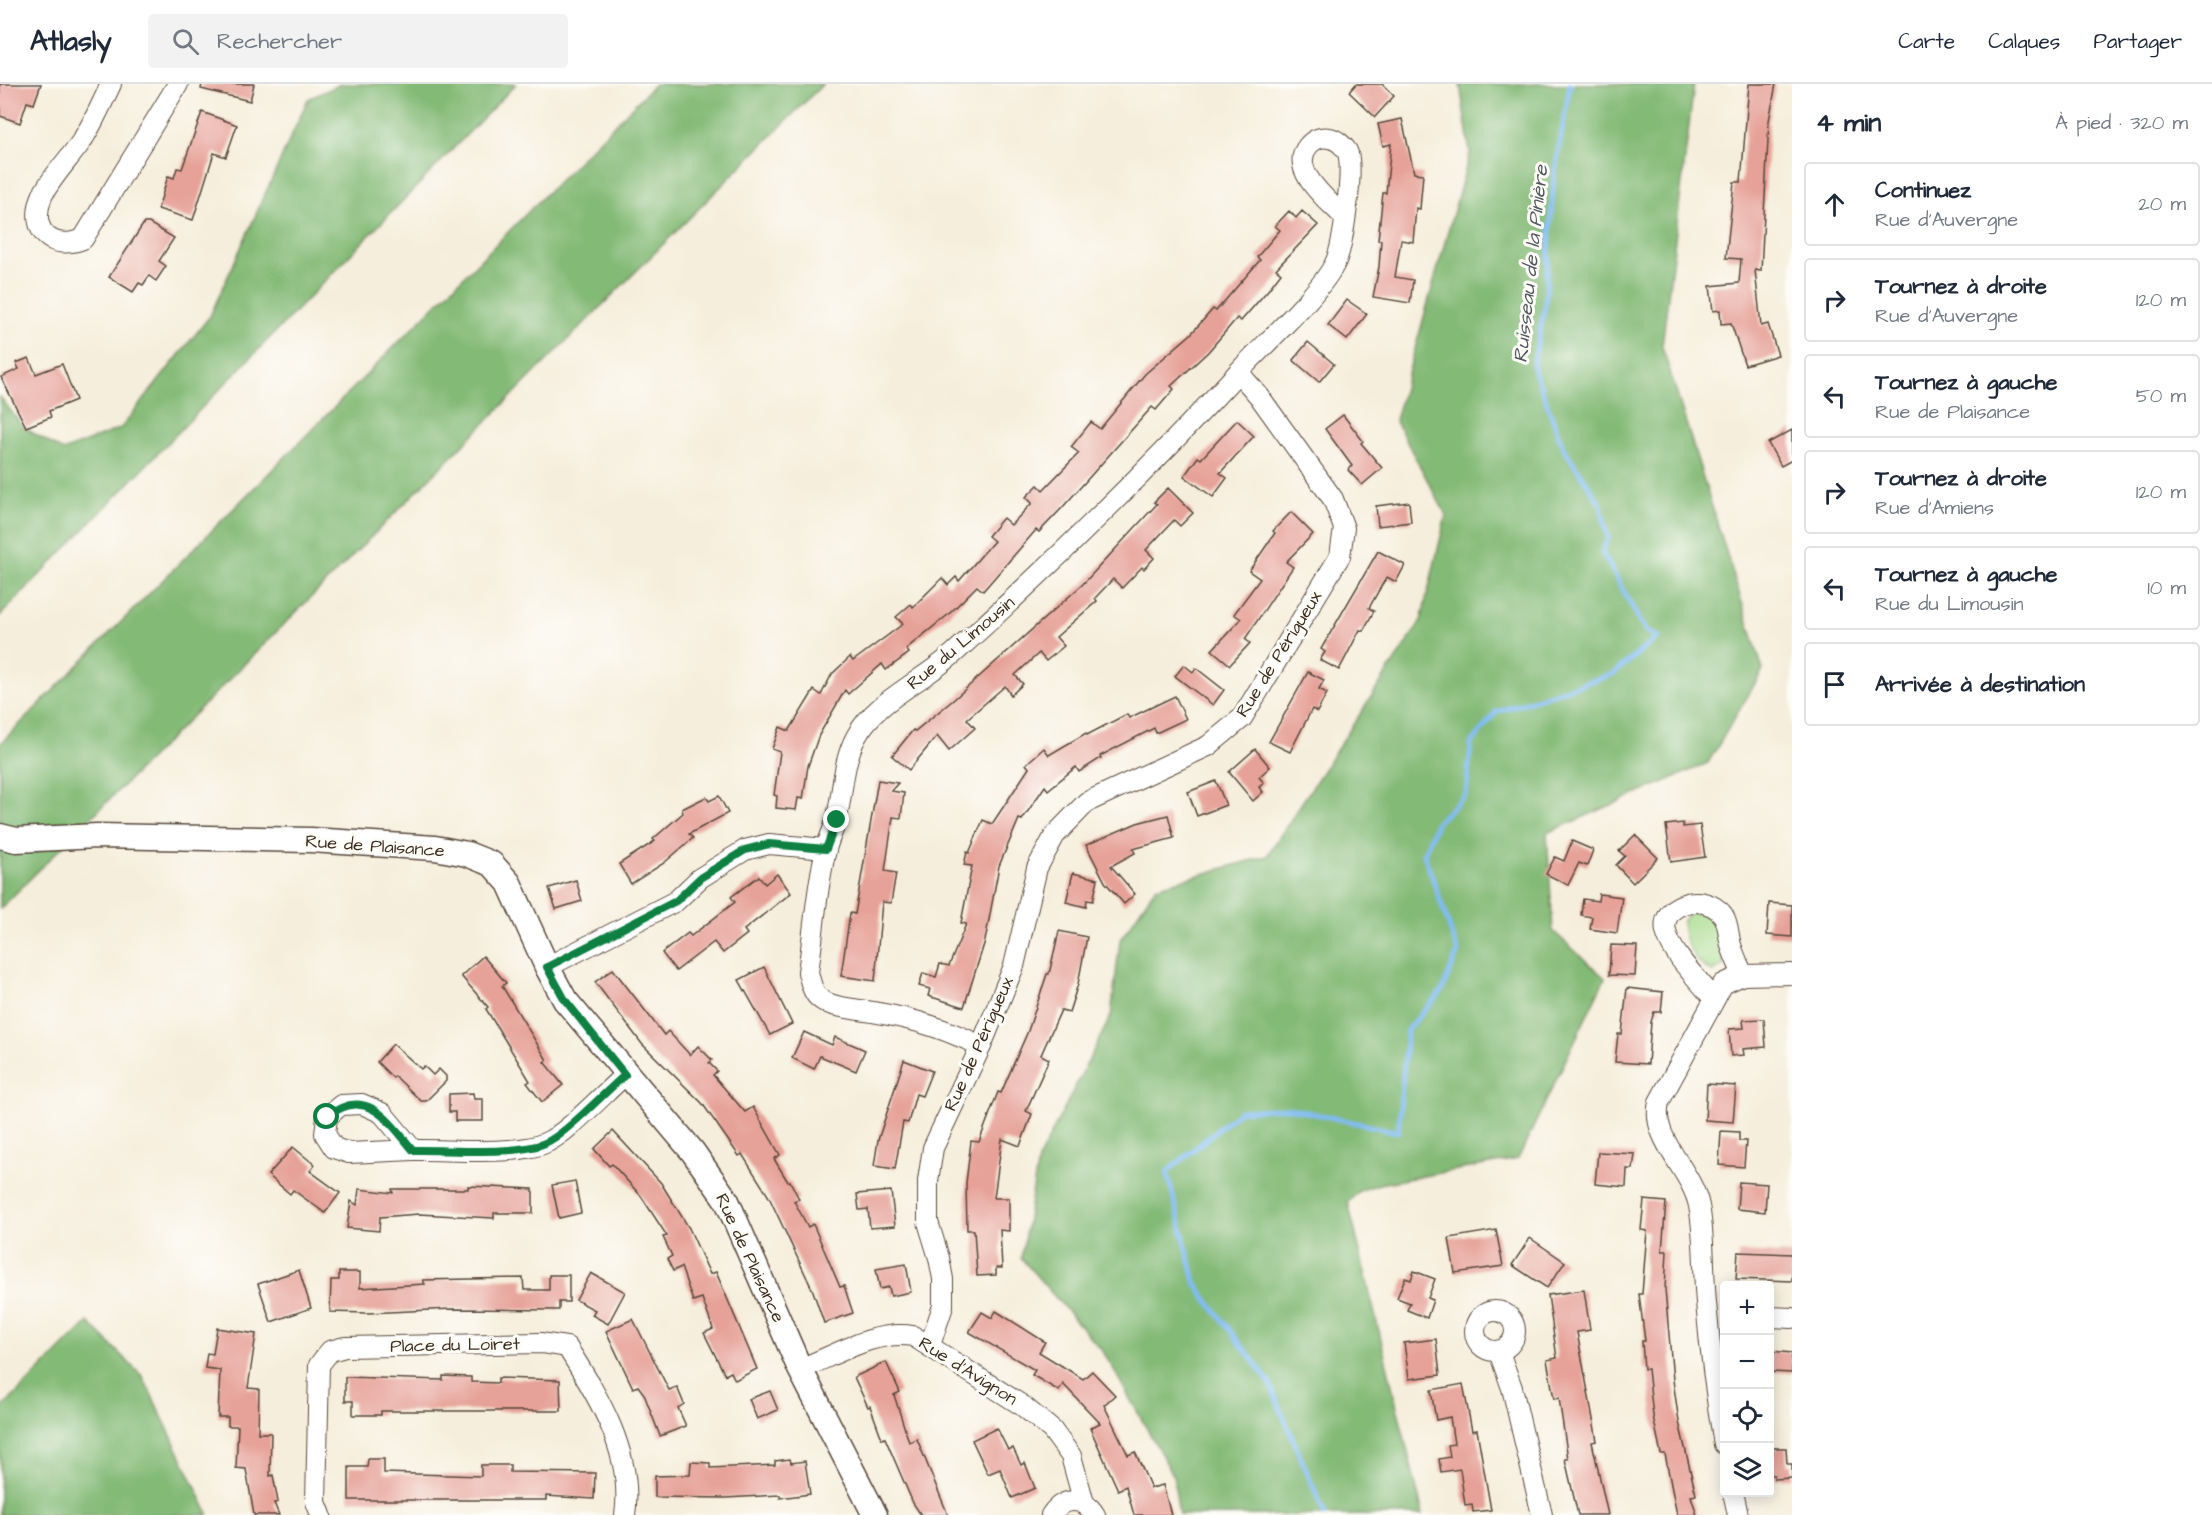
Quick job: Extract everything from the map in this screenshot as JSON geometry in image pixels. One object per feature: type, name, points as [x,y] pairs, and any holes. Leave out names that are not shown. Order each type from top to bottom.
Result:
[{"type":"street","points":[[111,84],[83,139],[41,197],[37,218],[45,236],[57,243],[71,244],[83,239],[178,84]]},
{"type":"street","name":"Rue du Limousin","points":[[981,1046],[943,1028],[907,1017],[833,1006],[818,998],[808,972],[826,849],[837,820],[846,766],[856,736],[878,711],[952,655],[1041,574],[1239,373],[1331,273],[1338,257],[1344,217]]},
{"type":"street","name":"Rue de Périgueux","points":[[930,1345],[943,1306],[943,1280],[928,1222],[928,1181],[933,1148],[981,1046],[1014,966],[1037,868],[1055,836],[1088,802],[1208,746],[1242,718],[1340,556],[1344,528],[1333,499],[1259,396],[1239,373]]},
{"type":"street","name":"Rue de Plaisance","points":[[0,836],[16,840],[97,836],[311,840],[435,848],[467,854],[492,864],[509,883],[547,967],[565,1000],[625,1075],[693,1152],[727,1201],[800,1369],[875,1515]]},
{"type":"street","points":[[547,967],[676,901],[700,878],[745,850],[769,844],[826,849]]},
{"type":"street","points":[[1713,998],[1674,949],[1666,934],[1668,918],[1676,907],[1688,901],[1700,902],[1714,906],[1723,915],[1743,975]]},
{"type":"street","points":[[1725,1443],[1716,1316],[1702,1242],[1699,1206],[1693,1184],[1676,1158],[1656,1115],[1659,1102],[1713,998],[1723,984],[1743,975],[1792,974]]},
{"type":"street","points":[[413,1150],[522,1149],[545,1143],[561,1134],[625,1075]]},
{"type":"street","points":[[1774,1317],[1792,1317]]},
{"type":"street","name":"Rue d'Avignon","points":[[800,1369],[881,1336],[901,1334],[913,1336],[1023,1406],[1052,1430],[1071,1456],[1090,1509]]},
{"type":"street","name":"Place du Loiret","points":[[321,1515],[316,1502],[319,1365],[330,1351],[345,1347],[542,1343],[567,1347],[607,1412],[613,1428],[623,1474],[625,1515]]},
{"type":"street","points":[[1499,1352],[1512,1388],[1542,1515]]},
{"type":"street","points":[[1734,1497],[1738,1515]]},
{"type":"street","name":"Rue d'Avignon","points":[[1051,1515],[1061,1503],[1069,1501],[1090,1509]]},
{"type":"green space","points":[[341,84],[516,84],[0,616],[0,397],[23,427],[63,451],[121,428],[210,316],[308,99]]},
{"type":"green space","points":[[655,84],[823,84],[0,909],[0,744]]},
{"type":"green space","points":[[1460,84],[1694,84],[1662,346],[1763,670],[1708,763],[1547,833],[1553,931],[1605,978],[1518,1159],[1379,1184],[1359,1191],[1348,1202],[1423,1515],[1179,1515],[1173,1475],[1104,1353],[1021,1258],[1038,1160],[1111,1016],[1120,940],[1156,887],[1267,856],[1421,621],[1446,515],[1395,420],[1470,153]]},
{"type":"green space","points":[[1703,912],[1717,922],[1724,965],[1713,972],[1695,957],[1684,934],[1683,920],[1690,913]]},
{"type":"green space","points":[[88,1322],[143,1377],[209,1515],[0,1515],[0,1410]]},
{"type":"building","points":[[0,84],[41,84],[34,104],[27,102],[20,123],[0,116]]},
{"type":"building","points":[[202,84],[254,84],[250,101],[201,89]]},
{"type":"building","points":[[1356,84],[1382,84],[1394,96],[1375,117],[1349,92]]},
{"type":"building","points":[[1749,84],[1776,84],[1769,121],[1761,271],[1755,270],[1761,326],[1768,324],[1778,355],[1745,365],[1731,323],[1721,324],[1720,310],[1713,311],[1710,286],[1739,283],[1741,259],[1726,258],[1734,182],[1741,182]]},
{"type":"building","points":[[202,112],[237,125],[226,157],[214,153],[193,220],[158,209],[168,176],[174,178],[177,168],[182,169]]},
{"type":"building","points":[[1402,119],[1414,173],[1423,174],[1420,209],[1416,208],[1413,242],[1401,240],[1395,277],[1413,280],[1410,303],[1373,297],[1379,267],[1381,240],[1378,240],[1391,144],[1383,146],[1378,124]]},
{"type":"building","points":[[1289,211],[1296,218],[1302,211],[1318,225],[1276,269],[1281,273],[1268,290],[1241,321],[1237,318],[1208,352],[1171,386],[1174,389],[1156,410],[1152,407],[1062,508],[1039,532],[1036,530],[983,591],[977,586],[949,614],[906,649],[909,653],[886,670],[882,664],[848,694],[845,690],[819,735],[808,766],[803,799],[798,798],[796,810],[776,808],[777,796],[774,795],[780,752],[772,749],[780,727],[789,731],[814,690],[821,695],[832,674],[850,657],[853,661],[903,624],[896,617],[911,604],[913,607],[942,578],[948,585],[956,577],[959,581],[994,541],[988,536],[1003,518],[1011,525],[1032,503],[1026,497],[1038,485],[1043,490],[1079,453],[1071,447],[1091,422],[1100,429],[1145,374],[1190,335],[1213,309],[1216,311],[1260,260],[1257,257],[1280,230],[1275,226]]},
{"type":"building","points":[[144,223],[149,223],[174,238],[159,261],[166,266],[156,281],[149,276],[143,285],[139,283],[133,292],[109,277]]},
{"type":"building","points":[[1347,300],[1367,314],[1347,340],[1328,325]]},
{"type":"building","points":[[1308,342],[1334,364],[1319,382],[1293,360]]},
{"type":"building","points":[[29,358],[36,374],[62,364],[76,400],[49,411],[51,417],[26,427],[1,377],[19,369],[16,363]]},
{"type":"building","points":[[1343,415],[1363,441],[1361,443],[1382,468],[1362,485],[1348,470],[1352,466],[1325,429]]},
{"type":"building","points":[[1237,420],[1254,436],[1220,473],[1227,478],[1213,497],[1184,476],[1198,457],[1201,459]]},
{"type":"building","points":[[1792,430],[1792,460],[1781,466],[1768,443]]},
{"type":"building","points":[[1168,488],[1193,513],[1180,526],[1174,520],[1146,550],[1154,558],[1144,569],[1142,567],[1122,588],[1113,579],[1095,598],[1097,601],[1056,637],[1064,646],[1046,661],[1039,653],[1015,675],[1023,684],[1011,695],[1005,686],[967,719],[975,728],[949,751],[937,736],[909,770],[892,756],[913,730],[915,731],[952,701],[1083,584],[1157,504],[1154,502]]},
{"type":"building","points":[[1409,502],[1411,522],[1378,526],[1376,506]]},
{"type":"building","points":[[1291,512],[1313,534],[1286,562],[1293,567],[1245,639],[1250,643],[1230,665],[1212,650],[1241,619],[1234,614],[1260,579],[1249,571],[1275,533],[1273,531]]},
{"type":"building","points":[[1378,551],[1405,565],[1396,582],[1387,577],[1369,608],[1374,611],[1363,631],[1360,630],[1339,670],[1320,660],[1325,652],[1321,649]]},
{"type":"building","points":[[1184,665],[1193,672],[1196,668],[1224,690],[1213,705],[1175,676]]},
{"type":"building","points":[[1308,672],[1324,680],[1319,689],[1327,693],[1317,712],[1312,709],[1290,752],[1269,742]]},
{"type":"building","points":[[1175,696],[1186,719],[1156,733],[1154,728],[1100,756],[1101,758],[1079,772],[1076,767],[1048,790],[1045,786],[1022,820],[1019,819],[999,866],[985,941],[964,1007],[928,996],[930,989],[919,986],[923,973],[936,977],[940,964],[949,966],[966,924],[961,923],[972,866],[964,865],[967,852],[969,853],[983,820],[992,824],[1029,768],[1026,764],[1044,748],[1049,755],[1086,733],[1087,735],[1127,714],[1129,718]]},
{"type":"building","points":[[1255,749],[1270,767],[1259,777],[1264,783],[1259,787],[1263,792],[1253,801],[1229,772]]},
{"type":"building","points":[[878,780],[898,783],[891,791],[904,793],[901,818],[893,817],[885,871],[896,873],[891,903],[882,902],[875,981],[841,976],[850,913],[855,914]]},
{"type":"building","points":[[1216,781],[1226,805],[1197,816],[1188,792]]},
{"type":"building","points":[[719,796],[728,813],[689,834],[693,838],[664,863],[631,884],[619,864],[655,841],[653,839],[683,813],[682,809],[706,797],[709,801]]},
{"type":"building","points":[[1168,815],[1174,838],[1133,849],[1135,853],[1111,866],[1135,894],[1124,904],[1105,882],[1086,845],[1137,823]]},
{"type":"building","points":[[1683,823],[1683,827],[1700,825],[1705,857],[1671,862],[1666,825]]},
{"type":"building","points":[[1635,835],[1658,858],[1633,883],[1616,865],[1625,856],[1619,851]]},
{"type":"building","points":[[1572,841],[1593,850],[1587,866],[1579,863],[1568,885],[1546,874],[1555,857],[1564,861]]},
{"type":"building","points":[[1073,873],[1098,879],[1093,901],[1087,900],[1086,907],[1066,902]]},
{"type":"building","points":[[777,874],[791,893],[744,930],[747,934],[723,953],[714,942],[676,971],[662,953],[688,933],[691,936],[735,902],[731,897],[759,876],[765,884]]},
{"type":"building","points":[[576,880],[582,901],[556,909],[549,888]]},
{"type":"building","points":[[1599,894],[1622,897],[1617,933],[1590,929],[1592,917],[1581,915],[1583,899],[1598,901]]},
{"type":"building","points":[[1769,903],[1792,905],[1792,937],[1767,935]]},
{"type":"building","points":[[1059,931],[1087,937],[1078,984],[1069,1012],[1061,1010],[1041,1055],[1049,1059],[1026,1111],[1032,1114],[1020,1146],[1002,1139],[994,1198],[1009,1198],[1009,1231],[1000,1230],[1002,1268],[996,1268],[996,1275],[977,1276],[974,1230],[967,1230],[966,1183],[971,1141],[979,1142],[998,1092],[1001,1093],[1028,1031],[1047,974],[1049,974]]},
{"type":"building","points":[[1611,945],[1637,946],[1635,976],[1609,975]]},
{"type":"building","points":[[483,956],[506,983],[502,986],[547,1060],[544,1062],[563,1085],[542,1102],[527,1083],[530,1081],[486,1009],[488,1007],[461,976]]},
{"type":"building","points":[[764,967],[792,1024],[770,1035],[739,980]]},
{"type":"building","points":[[613,969],[664,1035],[668,1031],[690,1055],[698,1046],[712,1060],[709,1063],[717,1071],[713,1075],[745,1112],[753,1107],[780,1155],[774,1159],[788,1182],[790,1181],[799,1199],[794,1201],[808,1227],[813,1224],[840,1287],[844,1286],[853,1313],[824,1323],[813,1291],[769,1197],[742,1154],[739,1156],[702,1103],[642,1044],[595,982]]},
{"type":"building","points":[[1627,988],[1663,992],[1661,1012],[1654,1012],[1651,1022],[1648,1064],[1615,1062],[1618,1034],[1622,1034]]},
{"type":"building","points":[[1764,1019],[1766,1047],[1743,1049],[1744,1055],[1731,1056],[1729,1029],[1744,1028],[1743,1020]]},
{"type":"building","points":[[804,1032],[832,1045],[835,1037],[865,1050],[856,1071],[820,1056],[814,1069],[792,1058]]},
{"type":"building","points":[[393,1044],[421,1069],[424,1066],[433,1075],[439,1069],[446,1076],[446,1081],[426,1101],[421,1101],[377,1062]]},
{"type":"building","points":[[904,1060],[932,1071],[922,1096],[916,1094],[908,1123],[903,1122],[895,1169],[874,1166],[878,1140]]},
{"type":"building","points":[[1707,1084],[1736,1086],[1733,1122],[1705,1120]]},
{"type":"building","points":[[473,1093],[474,1099],[483,1099],[483,1121],[455,1121],[455,1112],[449,1112],[449,1094]]},
{"type":"building","points":[[613,1131],[661,1183],[689,1228],[710,1274],[716,1272],[757,1369],[735,1380],[731,1372],[725,1375],[704,1333],[713,1329],[702,1298],[693,1301],[681,1267],[673,1271],[667,1259],[672,1256],[663,1237],[667,1236],[641,1196],[612,1164],[609,1166],[594,1149]]},
{"type":"building","points":[[1721,1131],[1739,1132],[1739,1141],[1746,1141],[1744,1167],[1719,1165]]},
{"type":"building","points":[[293,1147],[315,1165],[310,1171],[340,1193],[325,1213],[293,1190],[290,1194],[268,1175]]},
{"type":"building","points":[[1598,1152],[1635,1154],[1633,1169],[1627,1169],[1626,1187],[1595,1184]]},
{"type":"building","points":[[575,1181],[581,1213],[559,1218],[552,1185]]},
{"type":"building","points":[[1739,1182],[1767,1184],[1765,1212],[1737,1209]]},
{"type":"building","points":[[468,1186],[533,1189],[533,1213],[494,1213],[494,1218],[419,1214],[380,1217],[379,1231],[347,1228],[351,1201],[357,1205],[359,1189],[393,1193],[392,1189],[468,1189]]},
{"type":"building","points":[[891,1191],[895,1226],[870,1228],[868,1209],[859,1210],[857,1194]]},
{"type":"building","points":[[1644,1200],[1666,1202],[1662,1251],[1667,1251],[1665,1289],[1673,1380],[1679,1422],[1696,1495],[1691,1496],[1697,1515],[1677,1515],[1665,1454],[1661,1454],[1653,1416],[1648,1369],[1644,1369],[1642,1341],[1645,1341],[1639,1294],[1642,1294],[1647,1231],[1641,1230]]},
{"type":"building","points":[[1496,1230],[1503,1266],[1455,1273],[1449,1238]]},
{"type":"building","points":[[1530,1238],[1565,1262],[1547,1288],[1512,1265]]},
{"type":"building","points":[[1738,1252],[1792,1254],[1792,1281],[1736,1279]]},
{"type":"building","points":[[906,1264],[911,1292],[891,1296],[889,1287],[880,1289],[876,1269]]},
{"type":"building","points":[[299,1270],[311,1308],[271,1322],[258,1284]]},
{"type":"building","points":[[1414,1271],[1435,1279],[1428,1298],[1433,1300],[1427,1318],[1407,1310],[1410,1303],[1397,1298],[1405,1278],[1411,1280]]},
{"type":"building","points":[[339,1272],[360,1272],[360,1288],[425,1284],[423,1280],[523,1278],[524,1290],[549,1290],[549,1275],[569,1275],[569,1302],[559,1302],[559,1310],[452,1309],[368,1313],[330,1312],[331,1280],[339,1280]]},
{"type":"building","points":[[591,1273],[625,1292],[608,1324],[592,1315],[595,1310],[576,1300]]},
{"type":"building","points":[[1584,1290],[1590,1330],[1577,1332],[1597,1441],[1592,1442],[1608,1515],[1578,1515],[1565,1459],[1568,1459],[1559,1398],[1554,1399],[1547,1360],[1557,1358],[1548,1295]]},
{"type":"building","points":[[996,1311],[1045,1342],[1039,1352],[1083,1379],[1092,1371],[1115,1395],[1104,1405],[1128,1455],[1135,1452],[1151,1488],[1163,1485],[1171,1515],[1134,1515],[1126,1486],[1118,1490],[1090,1428],[1100,1423],[1063,1384],[1059,1391],[1032,1375],[1035,1370],[969,1332],[982,1312],[992,1318]]},
{"type":"building","points":[[633,1319],[669,1390],[677,1387],[684,1404],[678,1408],[686,1426],[660,1436],[644,1394],[638,1386],[633,1388],[606,1331]]},
{"type":"building","points":[[217,1328],[256,1334],[248,1388],[259,1389],[258,1433],[271,1433],[270,1476],[273,1475],[278,1502],[274,1503],[279,1515],[254,1515],[246,1469],[236,1468],[238,1426],[228,1426],[228,1417],[218,1417],[220,1370],[205,1368],[207,1353],[213,1354]]},
{"type":"building","points":[[1436,1339],[1440,1375],[1409,1379],[1404,1343]]},
{"type":"building","points":[[1774,1351],[1792,1353],[1792,1373],[1774,1372]]},
{"type":"building","points":[[886,1362],[900,1392],[894,1395],[909,1442],[917,1439],[948,1515],[921,1515],[913,1503],[885,1438],[882,1439],[870,1406],[868,1407],[854,1377]]},
{"type":"building","points":[[443,1376],[471,1377],[471,1382],[498,1383],[498,1378],[560,1380],[561,1411],[381,1411],[381,1415],[353,1415],[353,1401],[345,1401],[345,1377],[443,1380]]},
{"type":"building","points":[[1463,1384],[1472,1431],[1477,1430],[1491,1510],[1473,1512],[1472,1504],[1465,1505],[1460,1469],[1441,1472],[1439,1459],[1450,1457],[1448,1445],[1454,1444],[1450,1417],[1436,1420],[1431,1390]]},
{"type":"building","points":[[770,1391],[778,1410],[757,1419],[749,1399]]},
{"type":"building","points":[[997,1428],[1008,1450],[1013,1448],[1021,1465],[1025,1463],[1035,1488],[1012,1498],[1000,1469],[988,1474],[972,1440]]},
{"type":"building","points":[[1774,1448],[1786,1448],[1787,1464],[1792,1464],[1792,1478],[1774,1479]]},
{"type":"building","points":[[368,1459],[384,1459],[384,1473],[481,1476],[481,1465],[510,1465],[510,1472],[595,1473],[594,1499],[546,1496],[546,1500],[349,1500],[349,1467],[367,1467]]},
{"type":"building","points":[[790,1459],[791,1463],[805,1461],[810,1494],[780,1498],[780,1495],[725,1498],[655,1497],[655,1476],[690,1475],[691,1462],[710,1463],[710,1468],[775,1465],[775,1461]]},
{"type":"waterway","name":"Ruisseau de la Pinière","points":[[1325,1515],[1269,1382],[1196,1285],[1167,1172],[1240,1111],[1288,1108],[1398,1132],[1407,1030],[1442,991],[1458,952],[1424,854],[1436,823],[1466,794],[1471,744],[1496,712],[1613,674],[1658,637],[1645,630],[1602,552],[1608,539],[1600,503],[1563,447],[1533,366],[1545,306],[1554,176],[1570,84]]},
{"type":"route","points":[[327,1117],[341,1106],[362,1104],[382,1113],[413,1150],[522,1149],[545,1143],[561,1134],[625,1075],[565,1000],[547,967],[676,901],[700,878],[722,862],[745,850],[769,844],[826,849],[837,820]]}]
